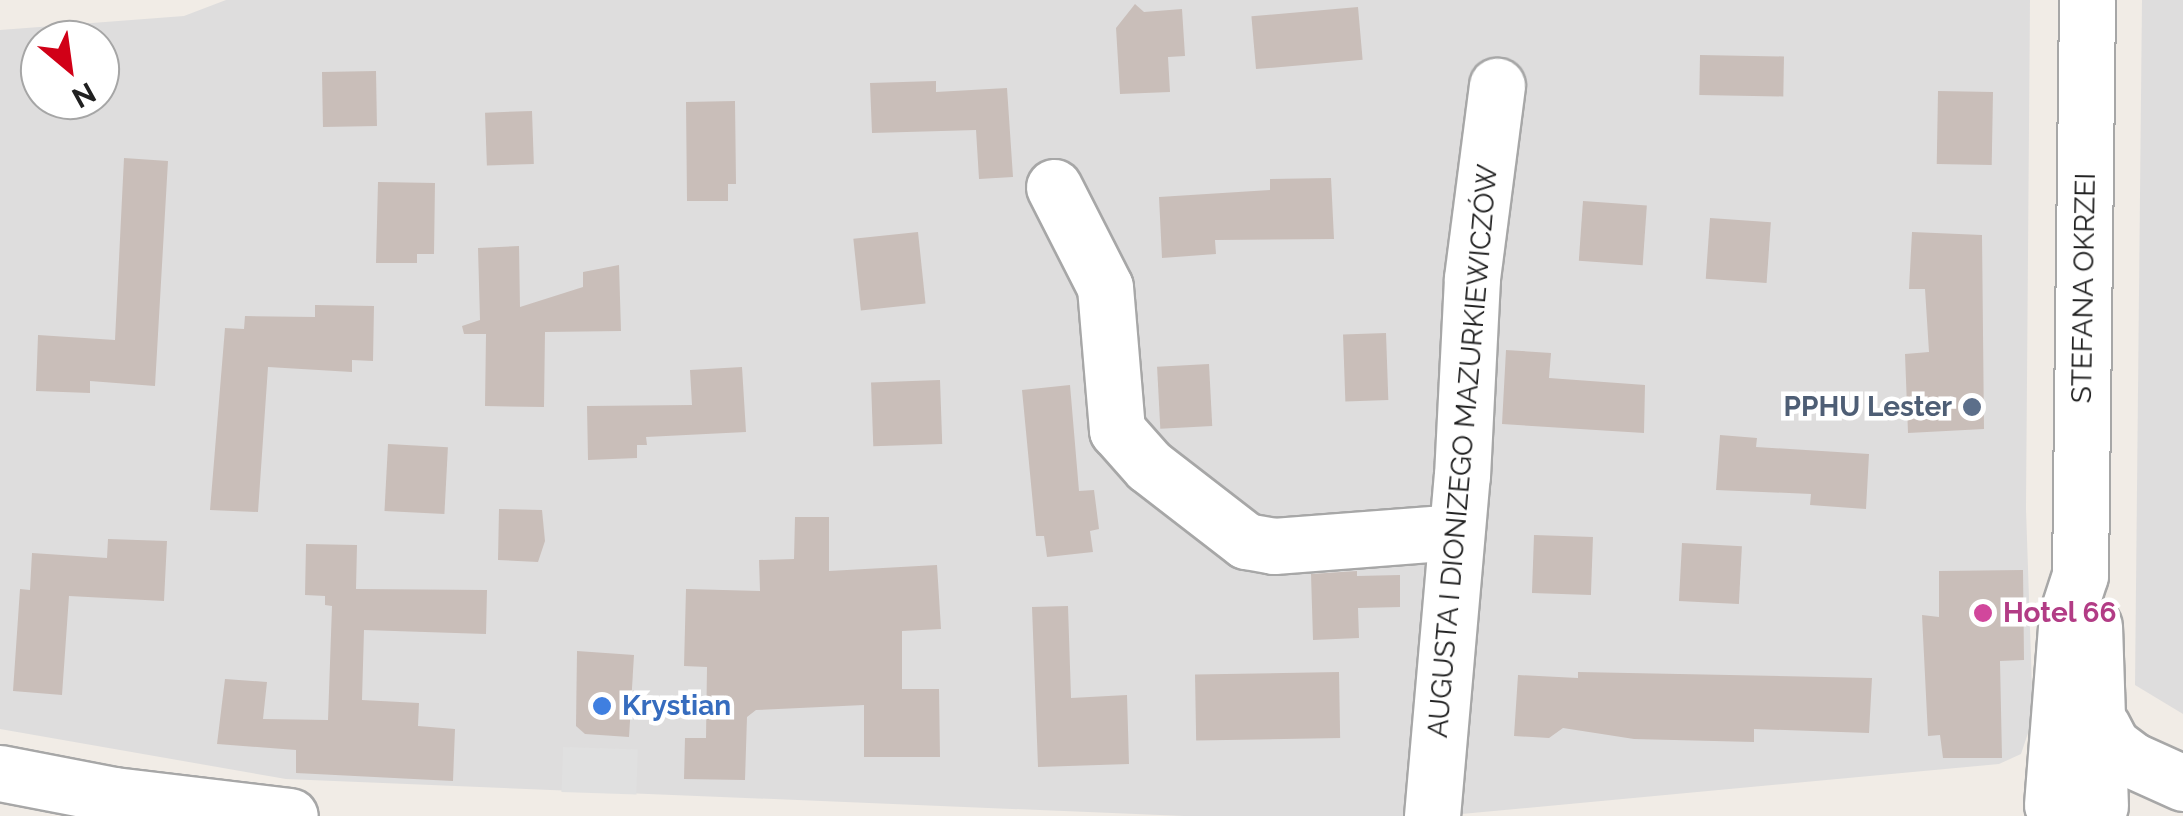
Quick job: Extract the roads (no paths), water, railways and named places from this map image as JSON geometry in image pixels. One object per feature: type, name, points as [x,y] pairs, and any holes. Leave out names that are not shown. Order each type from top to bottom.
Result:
[{"type":"street","name":"STEFANA OKRZEI","points":[[2083,812],[2067,615],[2080,575],[2087,0]]},
{"type":"street","name":"AUGUSTA I DIONIZEGO MAZURKIEWICZÓW","points":[[1432,816],[1472,278],[1497,86]]},
{"type":"street","points":[[1054,187],[1104,287],[1118,430],[1149,466],[1246,541],[1274,546],[1454,532]]},
{"type":"street","name":"STEFANA OKRZEI","points":[[2080,575],[2092,608],[2102,726],[2083,812]]},
{"type":"street","points":[[2102,726],[2112,746],[2183,785]]},
{"type":"street","points":[[0,773],[113,806],[290,816]]},
{"type":"street","points":[[2083,812],[2183,785]]},
{"type":"place","name":"PPHU Lester","points":[[1972,407]]},
{"type":"place","name":"Hotel 66","points":[[1983,613]]},
{"type":"place","name":"Krystian","points":[[602,706]]}]
